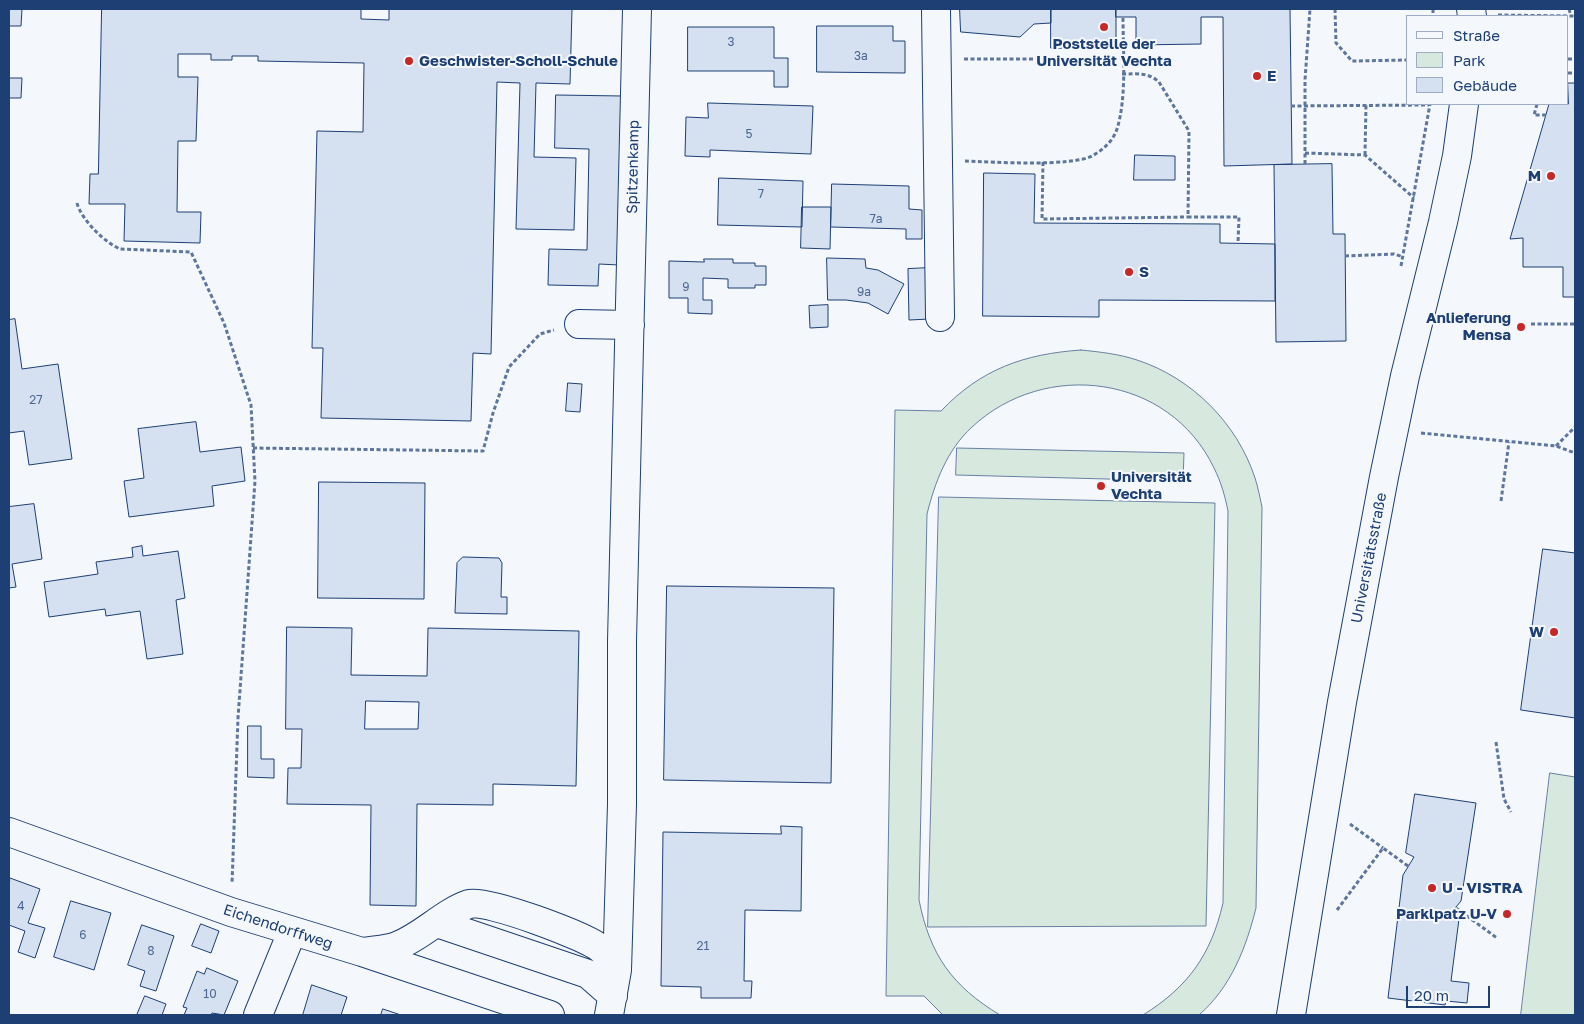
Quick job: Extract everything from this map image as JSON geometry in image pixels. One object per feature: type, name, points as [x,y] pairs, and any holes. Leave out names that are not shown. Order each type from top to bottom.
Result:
[{"type":"street","name":"Spitzenkamp","points":[[613,994],[637,9]]},
{"type":"street","points":[[936,9],[940,317]]},
{"type":"street","name":"Universitätsstraße","points":[[1291,1015],[1342,702],[1394,427],[1444,222],[1457,156],[1464,105]]},
{"type":"street","points":[[579,324],[630,325]]},
{"type":"street","name":"Eichendorffweg","points":[[9,832],[231,912],[362,952],[550,1015]]},
{"type":"street","points":[[362,952],[397,946],[472,902],[487,904],[577,936],[601,948],[613,994]]},
{"type":"street","points":[[258,1015],[292,932]]},
{"type":"path","points":[[1305,164],[1304,106],[1310,9]]},
{"type":"path","points":[[1335,9],[1336,43],[1352,61],[1406,60]]},
{"type":"path","points":[[1569,9],[1573,16]]},
{"type":"path","points":[[1472,13],[1493,15]]},
{"type":"path","points":[[937,161],[1069,161],[1091,157],[1108,145],[1116,130],[1120,113],[1123,17]]},
{"type":"path","points":[[937,59],[1056,59]]},
{"type":"path","points":[[1122,74],[1152,75],[1159,82],[1189,132],[1188,217]]},
{"type":"path","points":[[1365,155],[1366,105]]},
{"type":"path","points":[[1292,106],[1429,105]]},
{"type":"path","points":[[1537,105],[1534,115],[1546,115]]},
{"type":"path","points":[[1305,153],[1365,155],[1414,198]]},
{"type":"path","points":[[1043,162],[1042,219],[1239,217],[1238,243]]},
{"type":"path","points":[[77,203],[80,213],[111,245],[120,249],[191,252],[224,323],[251,405],[255,481],[238,718],[231,912]]},
{"type":"path","points":[[1345,256],[1394,254],[1403,257]]},
{"type":"path","points":[[253,448],[483,451],[493,413],[509,367],[540,334],[579,324]]},
{"type":"path","points":[[1531,324],[1575,324]]},
{"type":"path","points":[[1394,427],[1415,432],[1556,446],[1575,452]]},
{"type":"path","points":[[1556,446],[1575,427]]},
{"type":"path","points":[[1502,501],[1509,442]]},
{"type":"path","points":[[1496,742],[1504,800],[1511,812]]},
{"type":"path","points":[[1348,823],[1408,866]]},
{"type":"path","points":[[1337,911],[1383,848]]},
{"type":"path","points":[[1456,908],[1497,938]]},
{"type":"green space","points":[[1081,350],[1102,352],[1137,360],[1176,378],[1194,391],[1210,405],[1237,439],[1255,478],[1262,507],[1256,908],[1236,966],[1220,992],[1199,1015],[1143,1015],[1173,993],[1195,968],[1212,938],[1223,903],[1228,511],[1214,468],[1194,436],[1167,412],[1137,396],[1104,387],[1069,385],[1034,392],[1002,405],[963,436],[943,467],[927,514],[919,900],[930,937],[946,967],[969,993],[1000,1015],[943,1015],[924,996],[886,996],[895,410],[941,411],[972,384],[1005,366],[1041,355]]},
{"type":"green space","points":[[957,448],[1184,453],[1183,481],[956,475]]},
{"type":"green space","points":[[939,497],[1215,503],[1206,926],[928,927]]},
{"type":"green space","points":[[1550,773],[1575,777],[1575,1015],[1521,1015]]},
{"type":"building","points":[[9,9],[22,9],[21,26],[9,26]]},
{"type":"building","points":[[102,9],[361,9],[361,19],[389,20],[389,9],[572,9],[570,84],[536,83],[534,157],[576,158],[574,230],[516,229],[520,83],[497,82],[491,354],[473,353],[471,421],[321,418],[323,348],[312,348],[317,131],[363,132],[364,63],[258,61],[258,56],[232,56],[232,60],[211,60],[211,54],[178,54],[178,77],[198,77],[196,141],[178,141],[177,212],[201,212],[200,243],[124,241],[125,204],[89,204],[90,174],[98,174]]},
{"type":"building","points":[[960,9],[1051,9],[1051,23],[1034,24],[1020,37],[961,32]]},
{"type":"building","points":[[1051,9],[1116,9],[1116,49],[1051,48]]},
{"type":"building","name":"E","points":[[1116,9],[1290,9],[1292,164],[1224,166],[1223,17],[1201,17],[1201,44],[1136,45],[1136,17],[1116,17]]},
{"type":"building","points":[[817,26],[893,26],[893,41],[905,41],[905,73],[817,72]]},
{"type":"building","points":[[688,27],[774,27],[774,58],[788,58],[788,87],[774,87],[774,71],[688,71]]},
{"type":"building","points":[[9,78],[22,78],[21,98],[9,98]]},
{"type":"building","name":"M","points":[[1569,83],[1575,83],[1575,297],[1563,297],[1563,267],[1523,267],[1523,238],[1510,239],[1549,105],[1569,105]]},
{"type":"building","points":[[556,95],[622,96],[619,265],[599,264],[598,286],[548,285],[549,249],[587,250],[589,149],[555,148]]},
{"type":"building","points":[[708,103],[813,106],[811,154],[710,150],[710,157],[685,156],[686,117],[708,118]]},
{"type":"building","points":[[1135,155],[1175,156],[1175,180],[1134,180]]},
{"type":"building","points":[[1332,164],[1333,234],[1345,234],[1346,341],[1276,342],[1274,165]]},
{"type":"building","name":"S","points":[[984,173],[1035,174],[1034,223],[1220,224],[1220,243],[1275,244],[1275,301],[1099,300],[1099,317],[983,316]]},
{"type":"building","points":[[719,178],[803,181],[802,227],[718,225]]},
{"type":"building","points":[[832,184],[909,186],[909,209],[922,210],[922,239],[906,239],[906,229],[831,227]]},
{"type":"building","points":[[802,207],[831,207],[830,249],[801,248]]},
{"type":"building","points":[[827,258],[865,259],[866,268],[878,270],[904,284],[888,314],[868,303],[828,300]]},
{"type":"building","points":[[704,259],[733,259],[733,263],[755,263],[755,266],[766,266],[766,285],[755,285],[755,288],[728,288],[728,279],[703,278],[703,300],[712,300],[712,314],[688,313],[688,298],[669,298],[669,261],[704,262]]},
{"type":"building","points":[[929,268],[930,319],[909,320],[908,269]]},
{"type":"building","points":[[828,305],[828,327],[810,328],[809,306]]},
{"type":"building","points":[[15,319],[22,369],[58,364],[72,459],[29,465],[24,431],[9,433],[9,320]]},
{"type":"building","points":[[568,383],[582,384],[580,412],[566,411]]},
{"type":"building","points":[[196,422],[200,452],[241,447],[245,481],[212,486],[214,506],[129,517],[124,481],[144,478],[138,429]]},
{"type":"building","points":[[319,482],[425,483],[424,599],[318,598]]},
{"type":"building","points":[[34,504],[42,559],[12,564],[16,587],[9,588],[9,507]]},
{"type":"building","points":[[142,546],[143,556],[178,551],[185,598],[176,600],[183,654],[147,659],[140,611],[106,616],[105,609],[49,617],[44,582],[98,574],[96,562],[133,557],[132,548]]},
{"type":"building","name":"W","points":[[1543,549],[1575,553],[1575,718],[1521,710]]},
{"type":"building","points":[[463,557],[499,558],[502,563],[501,597],[507,597],[507,614],[455,613],[457,563]]},
{"type":"building","points":[[667,586],[834,588],[831,783],[664,780]]},
{"type":"building","points":[[287,627],[352,628],[351,675],[427,676],[428,628],[579,631],[576,786],[493,784],[493,805],[417,804],[416,906],[370,905],[371,805],[287,804],[288,768],[301,768],[302,729],[286,729]],"holes":[[[366,701],[419,702],[418,729],[365,729]]]},
{"type":"building","points":[[248,726],[261,726],[261,759],[274,759],[274,778],[248,777]]},
{"type":"building","name":"U - VISTRA","points":[[1415,794],[1476,803],[1461,901],[1451,913],[1459,919],[1451,981],[1469,983],[1467,1003],[1446,1001],[1445,1005],[1388,998],[1403,875],[1414,857],[1406,853]]},
{"type":"building","points":[[781,826],[802,827],[801,911],[745,910],[744,981],[752,981],[751,998],[701,998],[701,987],[661,986],[663,832],[781,834]]},
{"type":"building","points":[[10,878],[40,889],[28,923],[45,928],[35,958],[18,952],[25,931],[9,925]]},
{"type":"building","points":[[71,901],[111,913],[94,970],[54,957]]},
{"type":"building","points":[[201,924],[219,931],[211,953],[192,946]]},
{"type":"building","points":[[142,925],[174,936],[156,991],[140,986],[145,971],[128,965]]},
{"type":"building","points":[[207,968],[238,981],[224,1015],[212,1013],[211,1015],[184,1015],[187,1008],[183,1007],[197,971],[204,974]]},
{"type":"building","points":[[312,985],[347,997],[341,1015],[303,1015]]},
{"type":"building","points":[[145,996],[166,1004],[162,1015],[137,1015]]},
{"type":"building","points":[[383,1009],[401,1015],[381,1015]]},
{"type":"place","name":"Poststelle der Universität Vechta","points":[[1104,27]]},
{"type":"place","name":"Geschwister-Scholl-Schule","points":[[409,61]]},
{"type":"place","name":"E","points":[[1257,76]]},
{"type":"place","name":"M","points":[[1551,176]]},
{"type":"place","name":"S","points":[[1129,272]]},
{"type":"place","name":"Anlieferung Mensa","points":[[1521,327]]},
{"type":"place","name":"Universität Vechta","points":[[1101,486]]},
{"type":"place","name":"W","points":[[1554,632]]},
{"type":"place","name":"U - VISTRA","points":[[1432,888]]},
{"type":"place","name":"Parklpatz U-V","points":[[1507,914]]}]
